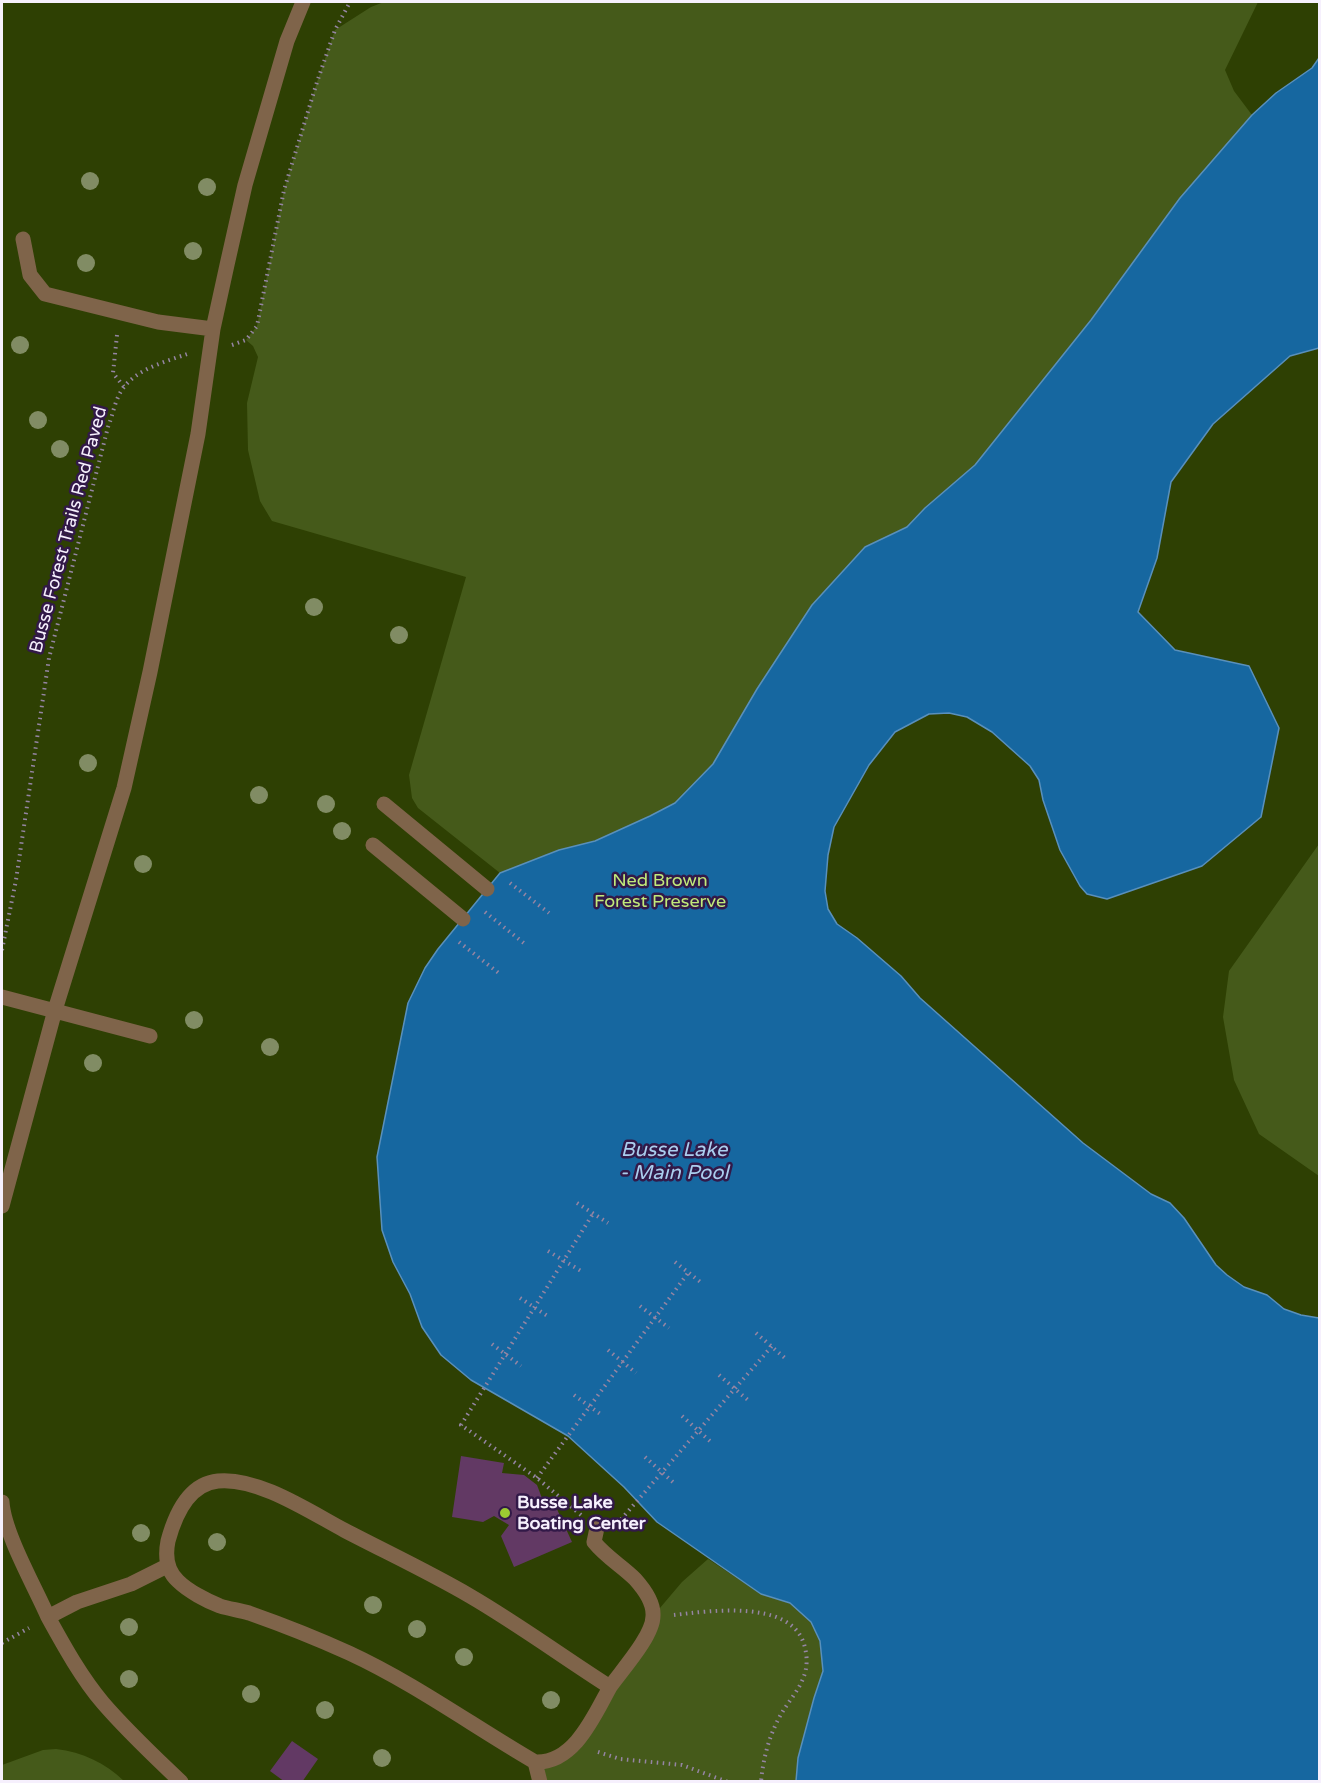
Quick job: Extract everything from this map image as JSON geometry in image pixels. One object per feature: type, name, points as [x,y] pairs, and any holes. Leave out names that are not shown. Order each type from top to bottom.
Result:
[{"type":"lane","points":[[2,1206],[55,1010],[124,788],[196,445],[213,329],[245,185],[286,41],[303,2]]},
{"type":"lane","points":[[23,239],[30,275],[45,294],[120,314],[213,329]]},
{"type":"lane","points":[[384,804],[487,889]]},
{"type":"lane","points":[[373,846],[463,919]]},
{"type":"lane","points":[[2,997],[150,1036]]},
{"type":"lane","points":[[602,1532],[594,1542],[604,1554],[634,1578],[648,1594],[654,1615],[649,1631],[574,1744],[560,1758],[547,1762],[535,1762],[417,1690],[352,1654],[304,1633],[245,1612],[220,1606],[178,1582],[167,1566],[167,1547],[171,1529],[179,1508],[191,1495],[204,1484],[219,1481],[250,1484],[289,1501],[471,1596],[610,1687]]},
{"type":"lane","points":[[2,1502],[2,1511],[14,1542],[48,1617],[71,1657],[102,1701],[181,1782]]},
{"type":"lane","points":[[48,1617],[77,1602],[131,1584],[167,1566]]},
{"type":"lane","points":[[535,1762],[540,1782]]},
{"type":"path","name":"Busse Forest Trails Red Paved","points":[[2,950],[16,880],[49,658],[108,428],[118,398],[124,387],[142,372],[189,353],[228,346],[246,340],[257,326],[284,189],[335,30],[350,2]]},
{"type":"path","points":[[120,314],[113,374],[124,387]]},
{"type":"path","points":[[503,879],[549,913]]},
{"type":"path","points":[[479,908],[525,944]]},
{"type":"path","points":[[454,937],[500,974]]},
{"type":"path","points":[[577,1203],[609,1223]]},
{"type":"path","points":[[594,1212],[461,1425],[537,1478],[602,1532],[772,1346]]},
{"type":"path","points":[[548,1251],[581,1271]]},
{"type":"path","points":[[675,1262],[703,1284]]},
{"type":"path","points":[[537,1478],[688,1273]]},
{"type":"path","points":[[520,1298],[549,1317]]},
{"type":"path","points":[[640,1306],[669,1328]]},
{"type":"path","points":[[756,1333],[786,1359]]},
{"type":"path","points":[[492,1344],[521,1366]]},
{"type":"path","points":[[608,1350],[636,1373]]},
{"type":"path","points":[[720,1375],[749,1401]]},
{"type":"path","points":[[574,1395],[603,1416]]},
{"type":"path","points":[[682,1416],[712,1443]]},
{"type":"path","points":[[645,1457],[675,1484]]},
{"type":"path","points":[[652,1620],[696,1613],[759,1612],[777,1617],[794,1627],[803,1641],[807,1657],[805,1674],[775,1727],[761,1782]]},
{"type":"path","points":[[2,1643],[48,1617]]},
{"type":"path","points":[[574,1744],[620,1759],[682,1765],[728,1782]]},
{"type":"green space","name":"Ned Brown Forest Preserve","points":[[2,2],[1319,2],[1319,1781],[2,1782]]},
{"type":"green space","points":[[384,2],[1258,2],[1225,70],[1234,91],[1252,115],[1180,198],[1083,330],[975,465],[925,508],[907,527],[865,547],[812,605],[757,689],[713,764],[675,803],[595,841],[559,850],[500,873],[418,808],[412,798],[409,775],[466,577],[272,521],[260,501],[248,450],[247,403],[258,357],[253,346],[246,340],[257,326],[284,190],[335,30],[371,7]]},
{"type":"green space","points":[[1319,844],[1319,1176],[1259,1134],[1234,1080],[1223,1017],[1229,971]]},
{"type":"green space","points":[[708,1559],[761,1594],[790,1603],[811,1622],[820,1641],[823,1671],[798,1758],[796,1781],[539,1781],[547,1762],[559,1758],[654,1615],[682,1582]]},
{"type":"green space","points":[[56,1749],[93,1759],[124,1781],[2,1781],[2,1765],[43,1750]]},
{"type":"water","name":"Busse Lake - Main Pool","points":[[1319,58],[1319,348],[1290,356],[1213,424],[1171,482],[1157,558],[1138,612],[1175,650],[1249,666],[1279,728],[1261,817],[1202,866],[1107,899],[1087,894],[1060,850],[1043,800],[1039,780],[1030,766],[992,732],[967,717],[949,713],[929,714],[895,732],[869,765],[834,827],[828,855],[825,891],[828,909],[837,924],[901,976],[920,998],[1083,1143],[1151,1194],[1170,1203],[1184,1218],[1216,1265],[1227,1275],[1244,1287],[1267,1295],[1284,1309],[1319,1318],[1319,1781],[796,1781],[798,1758],[823,1671],[820,1641],[811,1622],[790,1603],[761,1594],[657,1522],[624,1487],[568,1436],[471,1380],[441,1355],[422,1327],[410,1294],[393,1262],[382,1230],[377,1157],[408,1003],[425,968],[438,949],[500,873],[559,850],[595,841],[650,816],[675,803],[713,764],[757,689],[812,605],[865,547],[907,527],[925,508],[975,465],[1091,320],[1180,198],[1252,115],[1276,93],[1312,68]]},
{"type":"building","name":"Busse Lake Boating Center","points":[[461,1456],[504,1463],[502,1473],[524,1475],[537,1485],[546,1509],[556,1507],[572,1542],[514,1567],[501,1536],[509,1525],[494,1516],[483,1522],[452,1517]]},
{"type":"building","points":[[292,1741],[318,1759],[302,1782],[285,1782],[270,1771]]},
{"type":"place","name":"Busse Lake Boating Center","points":[[505,1513]]}]
